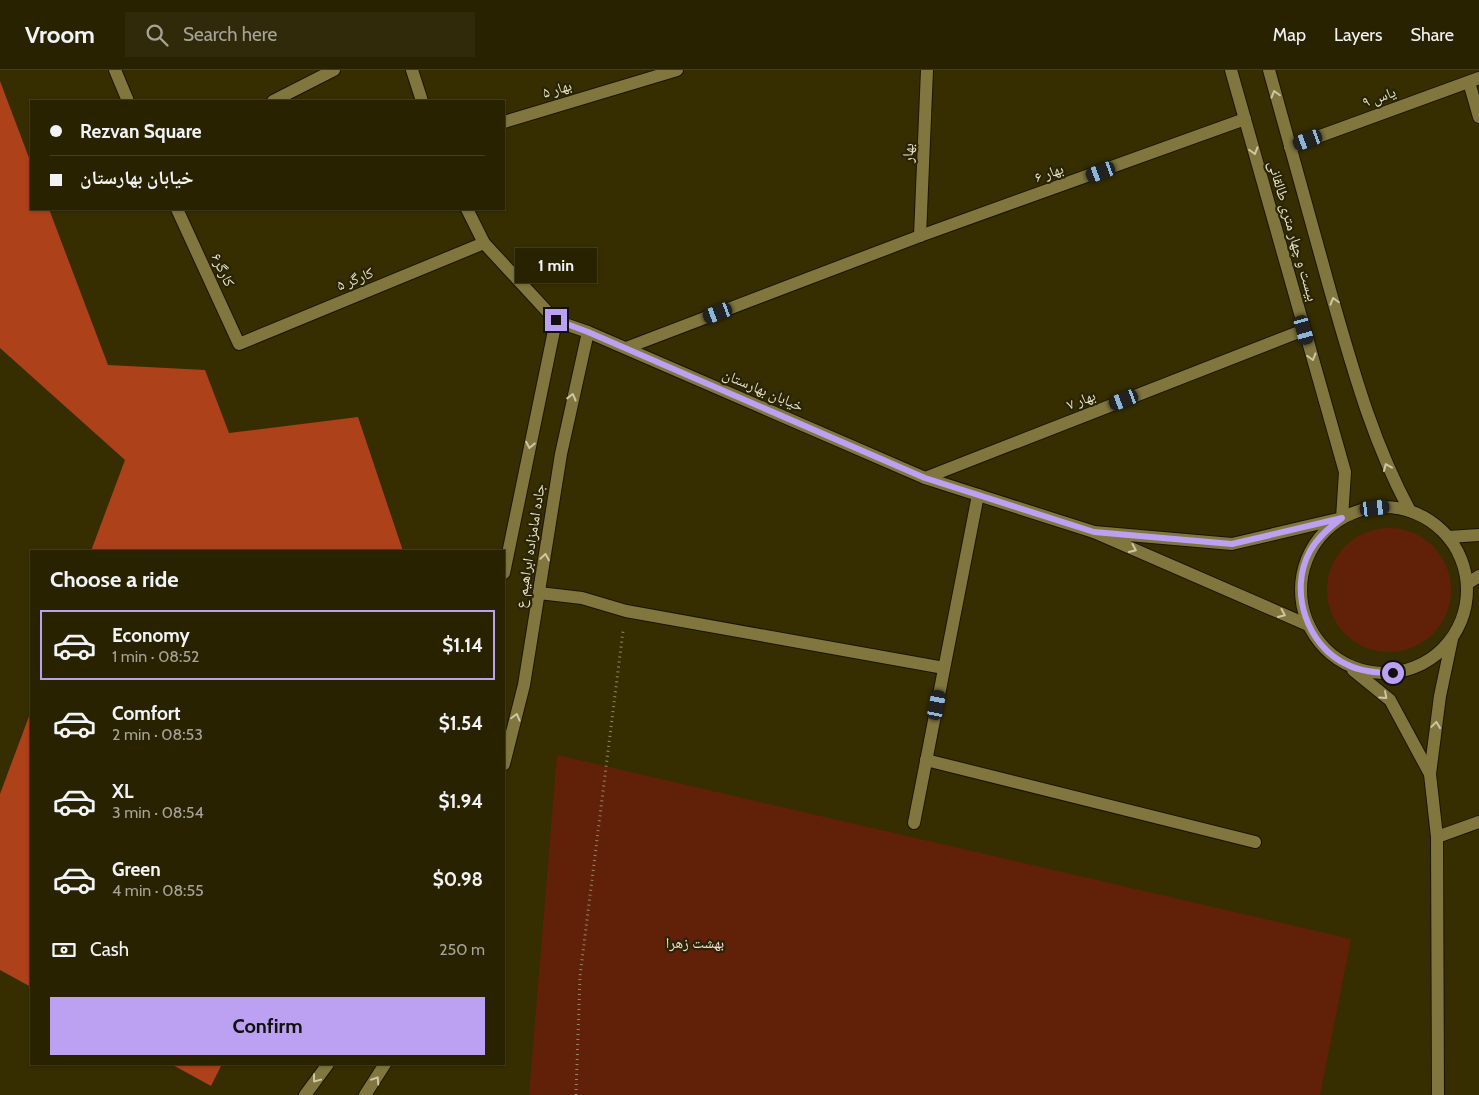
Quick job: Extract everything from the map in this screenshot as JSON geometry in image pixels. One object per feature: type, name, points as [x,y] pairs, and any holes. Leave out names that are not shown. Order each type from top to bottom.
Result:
[{"type":"street","points":[[115,70],[128,100]]},
{"type":"street","points":[[275,100],[334,70]]},
{"type":"street","points":[[412,70],[422,100]]},
{"type":"street","name":"بهار ۵","points":[[505,122],[676,70]]},
{"type":"street","name":"بهار","points":[[920,236],[927,70]]},
{"type":"street","name":"بیست و چهار متری طالقانی","points":[[1231,70],[1345,472],[1342,518]]},
{"type":"street","name":"بیست و چهار متری طالقانی","points":[[1269,70],[1374,437],[1391,476],[1410,511]]},
{"type":"street","points":[[1474,80],[1479,117]]},
{"type":"street","name":"یاس ۹","points":[[1290,147],[1474,80]]},
{"type":"street","name":"بهار ۶","points":[[626,348],[920,236],[1245,120]]},
{"type":"street","name":"کارگر۶","points":[[177,210],[239,344]]},
{"type":"street","name":"خیابان بهارستان","points":[[468,210],[484,243],[556,320],[626,348],[925,478],[1094,532]]},
{"type":"street","name":"کارگر ۵","points":[[239,344],[484,243]]},
{"type":"street","name":"جاده امامزاده ابراهیم ع","points":[[505,568],[556,320]]},
{"type":"street","name":"بهار ۷","points":[[925,478],[1304,330]]},
{"type":"street","name":"جاده امامزاده ابراهیم ع","points":[[505,760],[524,685],[561,454],[588,332]]},
{"type":"street","points":[[914,822],[978,495]]},
{"type":"street","points":[[1094,532],[1232,544],[1342,518],[1363,510],[1386,507],[1410,511],[1431,521],[1448,537],[1461,556],[1467,584],[1467,602],[1464,616],[1452,639],[1440,696],[1430,774],[1437,837],[1438,1095]]},
{"type":"street","points":[[1342,518],[1323,532],[1310,552],[1302,573],[1300,597],[1308,625],[1323,648],[1390,700],[1430,774]]},
{"type":"street","points":[[1094,532],[1308,625]]},
{"type":"street","points":[[1448,537],[1479,535]]},
{"type":"street","points":[[1467,584],[1479,576]]},
{"type":"street","points":[[539,593],[582,598],[626,610],[944,668]]},
{"type":"street","points":[[1347,665],[1369,672],[1393,673],[1415,668],[1436,656],[1452,639]]},
{"type":"street","points":[[926,760],[1255,842]]},
{"type":"street","points":[[1437,837],[1479,822]]},
{"type":"street","points":[[305,1095],[327,1065]]},
{"type":"street","points":[[365,1095],[384,1065]]},
{"type":"path","points":[[576,1095],[580,976],[626,610]]},
{"type":"green space","points":[[1389,528],[1413,533],[1433,546],[1446,566],[1451,590],[1446,614],[1433,634],[1413,647],[1389,652],[1365,647],[1345,634],[1332,614],[1327,590],[1332,566],[1345,546],[1365,533]]},
{"type":"green space","name":"بهشت زهرا","points":[[557,755],[1351,939],[1320,1095],[529,1095]]},
{"type":"shaded area","points":[[0,81],[30,160],[30,210],[49,210],[108,365],[205,370],[229,433],[358,417],[403,550],[91,550],[125,460],[0,348]]},
{"type":"shaded area","points":[[30,714],[30,986],[0,970],[0,794]]},
{"type":"shaded area","points":[[173,1065],[222,1065],[211,1086]]},
{"type":"route","points":[[556,320],[588,332],[925,478],[1094,532],[1232,544],[1342,518],[1323,532],[1310,552],[1302,573],[1300,597],[1308,625],[1323,648],[1347,665],[1369,672],[1393,673]]}]
